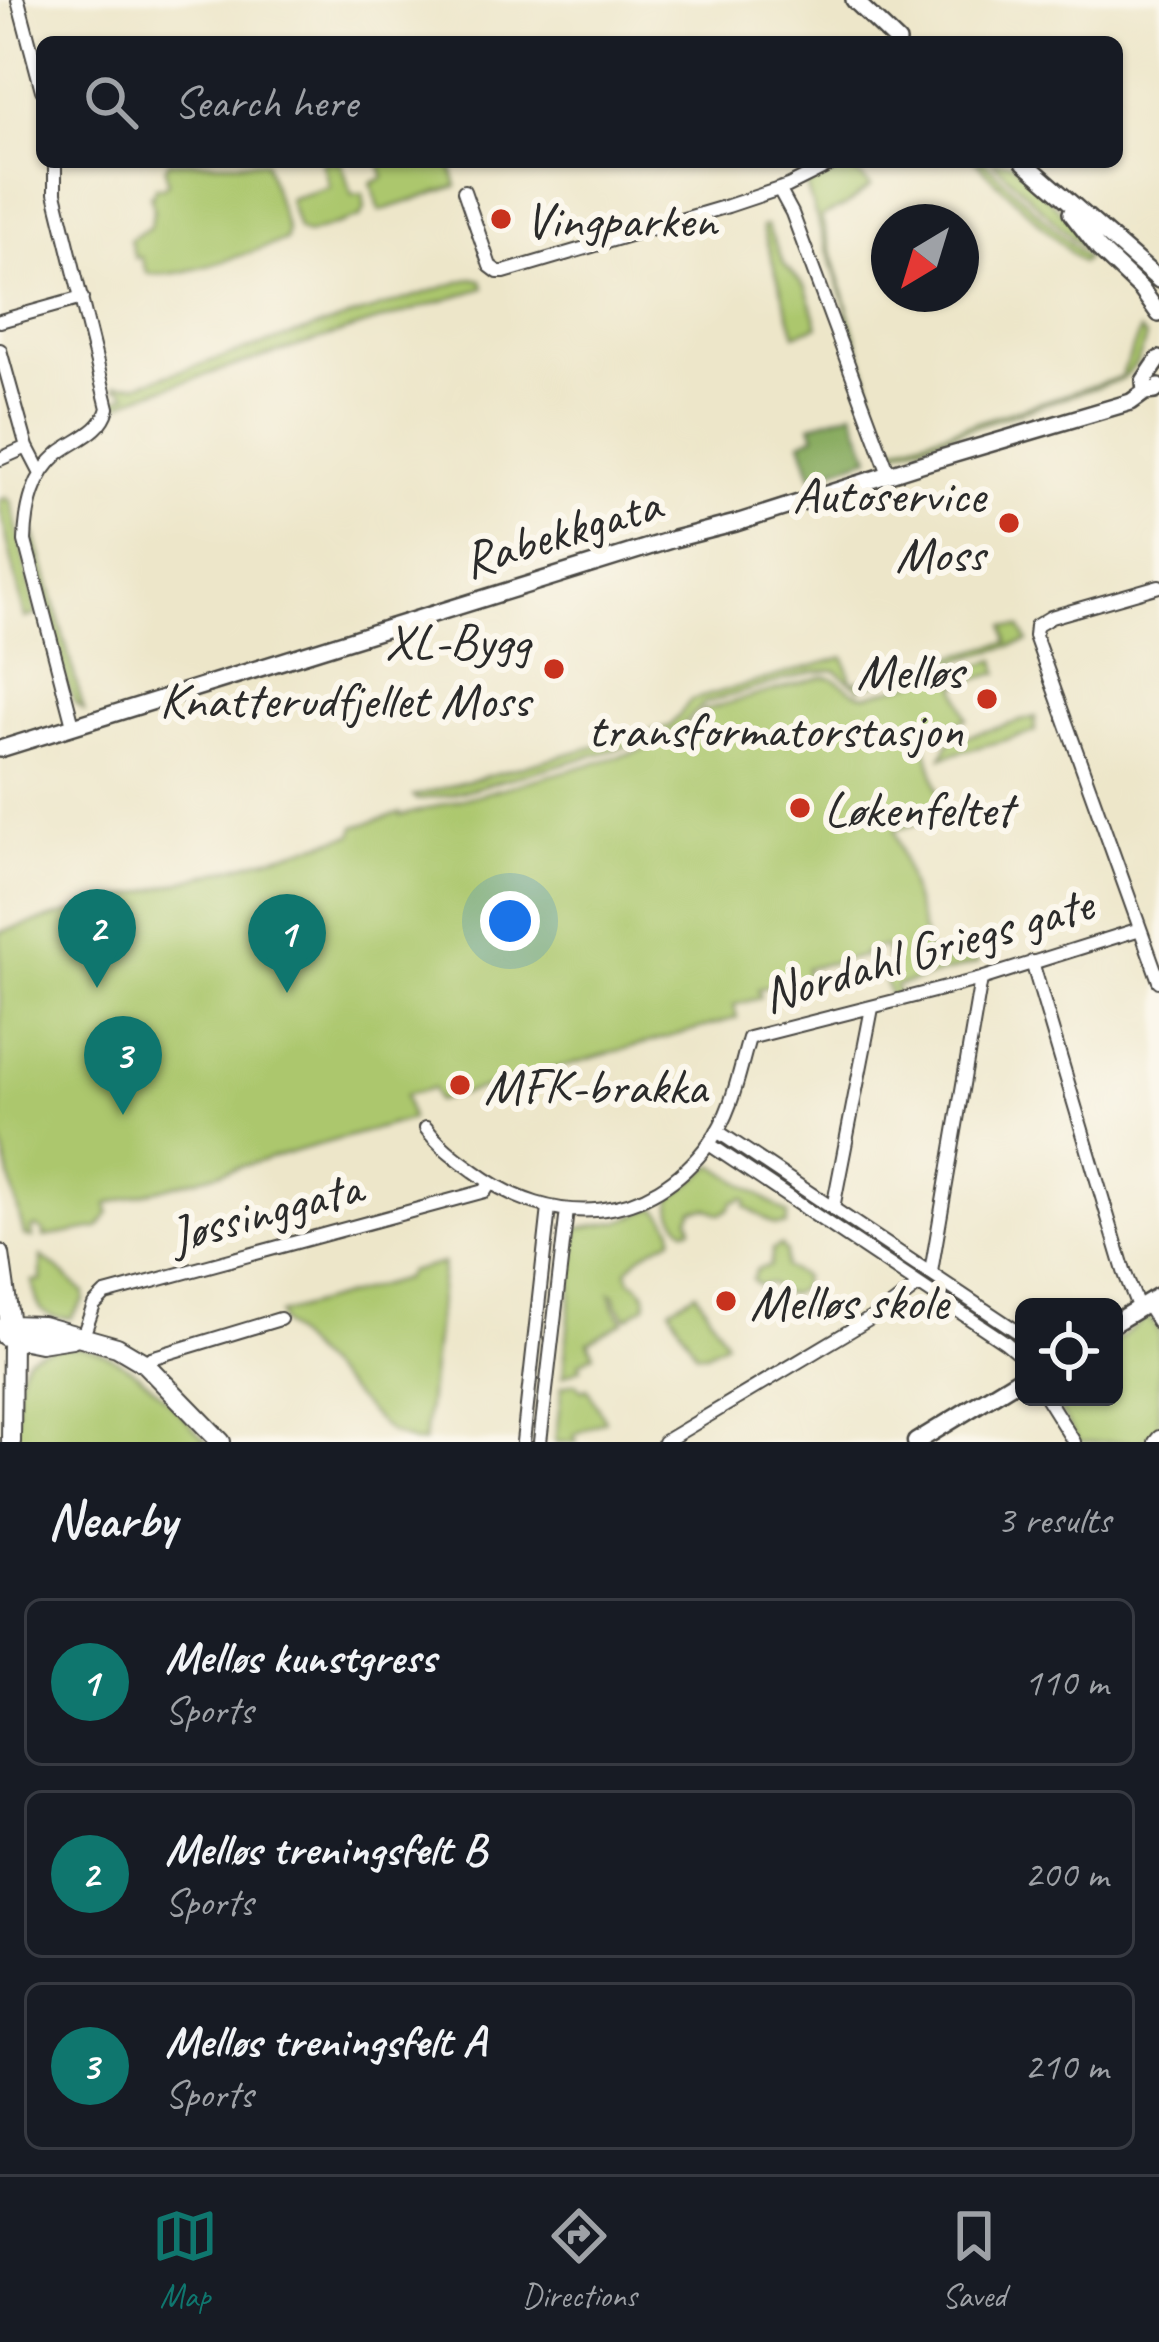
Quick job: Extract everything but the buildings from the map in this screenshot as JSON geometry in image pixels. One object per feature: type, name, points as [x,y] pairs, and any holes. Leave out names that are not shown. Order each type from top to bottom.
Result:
[{"type":"main road","points":[[0,1254],[11,1442]]},
{"type":"main road","points":[[6,1332],[40,1342],[83,1336],[117,1347],[144,1363],[220,1442]]},
{"type":"main road","points":[[916,1442],[1015,1382]]},
{"type":"street","points":[[18,0],[36,68]]},
{"type":"street","points":[[854,0],[892,36]]},
{"type":"street","points":[[55,168],[55,194],[108,408],[100,426],[58,454],[41,474],[31,494],[25,541],[73,725]]},
{"type":"street","points":[[464,191],[490,266],[504,272],[778,189],[826,168]]},
{"type":"street","points":[[1030,168],[1159,280]]},
{"type":"street","points":[[778,189],[792,213],[889,474]]},
{"type":"street","points":[[1059,196],[1099,249],[1141,289],[1159,314]]},
{"type":"street","points":[[0,321],[82,298]]},
{"type":"street","points":[[0,350],[27,447],[41,474]]},
{"type":"street","points":[[1152,389],[1144,381],[1159,359]]},
{"type":"street","name":"Rabekkgata","points":[[0,749],[1131,402],[1152,389]]},
{"type":"street","points":[[0,459],[27,447]]},
{"type":"street","points":[[1159,586],[1051,617],[1036,626],[1035,636],[1159,981]]},
{"type":"street","name":"Nordahl Griegs gate","points":[[426,1128],[440,1145],[490,1183],[523,1200],[567,1210],[615,1209],[639,1201],[677,1177],[709,1144],[736,1086],[749,1038],[982,979],[1140,929]]},
{"type":"street","points":[[1032,962],[1124,1271],[1159,1324]]},
{"type":"street","points":[[931,1272],[982,979]]},
{"type":"street","points":[[833,1208],[872,1008]]},
{"type":"street","points":[[717,1131],[1015,1330]]},
{"type":"street","points":[[709,1144],[1015,1352]]},
{"type":"street","name":"Jøssinggata","points":[[83,1336],[94,1305],[105,1294],[484,1191],[490,1183]]},
{"type":"street","points":[[523,1442],[549,1208]]},
{"type":"street","points":[[540,1442],[567,1210]]},
{"type":"street","points":[[664,1442],[879,1314],[919,1285]]},
{"type":"street","points":[[144,1363],[280,1319]]},
{"type":"street","points":[[1052,1406],[1074,1442]]},
{"type":"green space","points":[[165,168],[267,168],[286,240],[195,269],[147,273],[141,257],[135,258],[130,240],[150,227],[154,209],[150,195],[155,187],[168,183]]},
{"type":"green space","points":[[324,168],[343,168],[352,195],[363,194],[365,209],[360,217],[307,234],[298,229],[289,199],[330,187]]},
{"type":"green space","points":[[381,168],[452,168],[457,186],[380,211],[371,183],[384,178]]},
{"type":"green space","points":[[851,168],[871,186],[821,217],[874,397],[846,320],[847,310],[806,186]]},
{"type":"green space","points":[[982,168],[991,168],[1086,258],[1081,263]]},
{"type":"green space","points":[[999,168],[1017,168],[1068,218],[1093,252]]},
{"type":"green space","points":[[767,226],[784,264],[806,288],[818,326],[795,334],[762,227]]},
{"type":"green space","points":[[472,278],[482,280],[484,288],[115,407],[114,400],[128,395],[116,385],[139,384]]},
{"type":"green space","points":[[1140,331],[1146,337],[1140,356],[1120,380],[894,452],[888,444],[896,447],[1121,377]]},
{"type":"green space","points":[[853,411],[870,457],[812,476],[801,442],[815,435],[811,425]]},
{"type":"green space","points":[[0,500],[11,502],[36,615],[25,618],[0,508]]},
{"type":"green space","points":[[35,535],[84,710],[68,687],[32,544]]},
{"type":"green space","points":[[1005,626],[1020,627],[1028,641],[859,688],[835,670],[813,672],[705,703],[677,730],[661,737],[449,795],[417,800],[413,796],[670,726],[691,700],[844,657],[852,682],[1008,642]]},
{"type":"green space","points":[[996,660],[999,673],[956,685],[967,719],[922,733],[945,815],[895,830],[932,965],[975,955],[978,963],[896,986],[899,998],[892,1000],[884,979],[893,975],[884,946],[863,952],[864,956],[806,968],[807,976],[758,989],[760,998],[734,1005],[737,1018],[437,1101],[433,1088],[405,1095],[411,1119],[107,1204],[109,1212],[99,1228],[44,1237],[36,1227],[31,1229],[33,1238],[24,1235],[0,1136],[0,932],[352,835],[355,827],[400,813],[657,746],[680,735],[704,710],[821,677],[867,695]]},
{"type":"green space","points":[[1035,717],[1035,732],[942,757],[950,741]]},
{"type":"green space","points":[[714,1165],[788,1214],[786,1225],[775,1225],[745,1206],[743,1198],[721,1214],[707,1208],[693,1210],[692,1228],[686,1230],[673,1211],[672,1198]]},
{"type":"green space","points":[[655,1208],[668,1221],[672,1238],[641,1255],[627,1270],[644,1293],[646,1305],[627,1318],[610,1293],[624,1321],[588,1342],[594,1354],[579,1363],[581,1368],[563,1376],[578,1228],[621,1221]]},
{"type":"green space","points":[[781,1245],[786,1252],[785,1267],[803,1277],[801,1287],[792,1294],[752,1279],[757,1269],[770,1266],[773,1249]]},
{"type":"green space","points":[[41,1257],[84,1293],[71,1318],[53,1317],[39,1305],[32,1281],[41,1281]]},
{"type":"green space","points":[[443,1263],[424,1442],[413,1442],[388,1431],[282,1324],[279,1314],[404,1279],[408,1272]]},
{"type":"green space","points":[[696,1292],[726,1342],[706,1353],[696,1353],[670,1308]]},
{"type":"green space","points":[[1149,1317],[1159,1333],[1159,1431],[1141,1441],[1079,1442],[1057,1406],[1123,1406],[1123,1336]]},
{"type":"green space","points":[[79,1347],[134,1371],[207,1442],[15,1442],[25,1362],[41,1351]]},
{"type":"green space","points":[[576,1383],[582,1390],[587,1388],[605,1420],[574,1435],[577,1442],[555,1442],[562,1386]]},
{"type":"place","name":"Vingparken","points":[[501,219]]},
{"type":"place","name":"Autoservice Moss","points":[[1009,523]]},
{"type":"place","name":"XL-Bygg Knatterudfjellet Moss","points":[[554,669]]},
{"type":"place","name":"Melløs transformatorstasjon","points":[[987,699]]},
{"type":"place","name":"Løkenfeltet","points":[[800,808]]},
{"type":"place","name":"Melløs treningsfelt B","points":[[97,988]]},
{"type":"place","name":"Melløs kunstgress","points":[[287,993]]},
{"type":"place","name":"MFK-brakka","points":[[460,1085]]},
{"type":"place","name":"Melløs treningsfelt A","points":[[123,1115]]},
{"type":"place","name":"Melløs skole","points":[[726,1301]]}]
